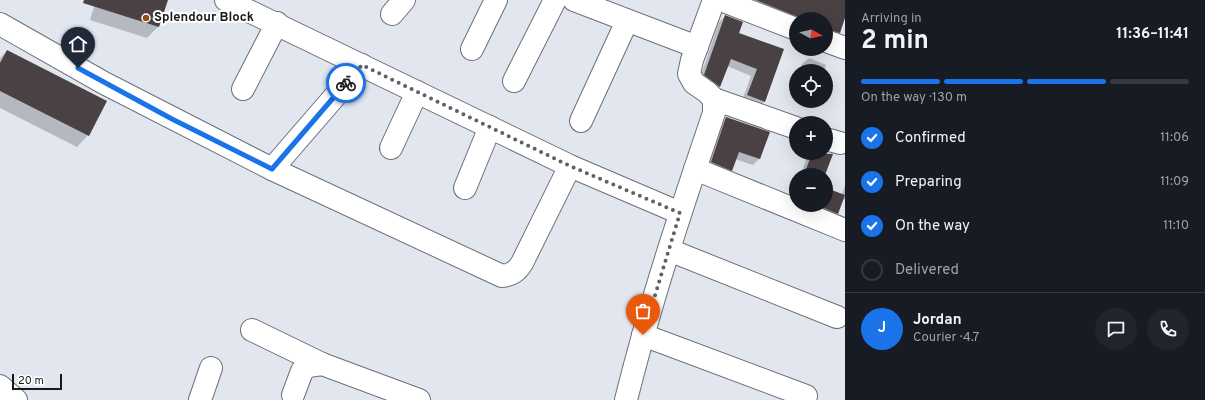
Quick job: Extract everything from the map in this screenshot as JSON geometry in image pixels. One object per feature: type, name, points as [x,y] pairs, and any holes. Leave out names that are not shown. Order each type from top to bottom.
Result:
[{"type":"street","points":[[226,0],[277,23],[570,166],[680,213]]},
{"type":"street","points":[[472,50],[496,0]]},
{"type":"street","points":[[514,81],[555,0]]},
{"type":"street","points":[[574,0],[697,47]]},
{"type":"street","points":[[714,0],[692,60],[689,74],[694,83],[708,92],[714,100],[789,126]]},
{"type":"street","points":[[721,0],[789,26]]},
{"type":"street","points":[[581,121],[627,21]]},
{"type":"street","points":[[243,89],[277,23]]},
{"type":"street","points":[[0,24],[111,87],[272,169],[502,276],[511,275],[518,270],[570,166]]},
{"type":"street","points":[[833,44],[845,48]]},
{"type":"street","points":[[272,169],[362,65]]},
{"type":"street","points":[[392,148],[417,92]]},
{"type":"street","points":[[626,400],[643,335],[680,213],[714,112],[714,100]]},
{"type":"street","points":[[465,188],[490,127]]},
{"type":"street","points":[[695,169],[845,230]]},
{"type":"street","points":[[669,250],[837,317]]},
{"type":"street","points":[[252,330],[322,364],[419,400]]},
{"type":"street","points":[[643,335],[806,396]]},
{"type":"street","points":[[293,395],[302,372],[308,366],[322,364]]},
{"type":"street","points":[[200,400],[211,368]]},
{"type":"street","points":[[0,386],[16,400]]},
{"type":"building","name":"Splendour Block","points":[[84,0],[168,0],[159,27],[83,3]]},
{"type":"building","points":[[756,0],[845,0],[845,18],[840,33],[833,31],[833,12],[789,12],[789,13]]},
{"type":"building","points":[[725,15],[743,22],[739,33],[784,49],[765,102],[747,95],[757,69],[731,59],[720,87],[704,75]]},
{"type":"building","points":[[7,50],[107,101],[89,136],[0,91],[0,63]]},
{"type":"building","points":[[726,117],[770,132],[760,159],[739,152],[732,171],[711,162]]},
{"type":"building","points":[[809,160],[831,160],[828,168],[807,168]]},
{"type":"building","points":[[833,191],[845,195],[838,214],[833,212]]},
{"type":"way so far","points":[[346,83],[362,65],[570,166],[662,204],[680,213],[643,335]]},
{"type":"place","name":"Splendour Block","points":[[146,18]]},
{"type":"route","points":[[78,68],[172,119],[272,169],[346,83]]}]
